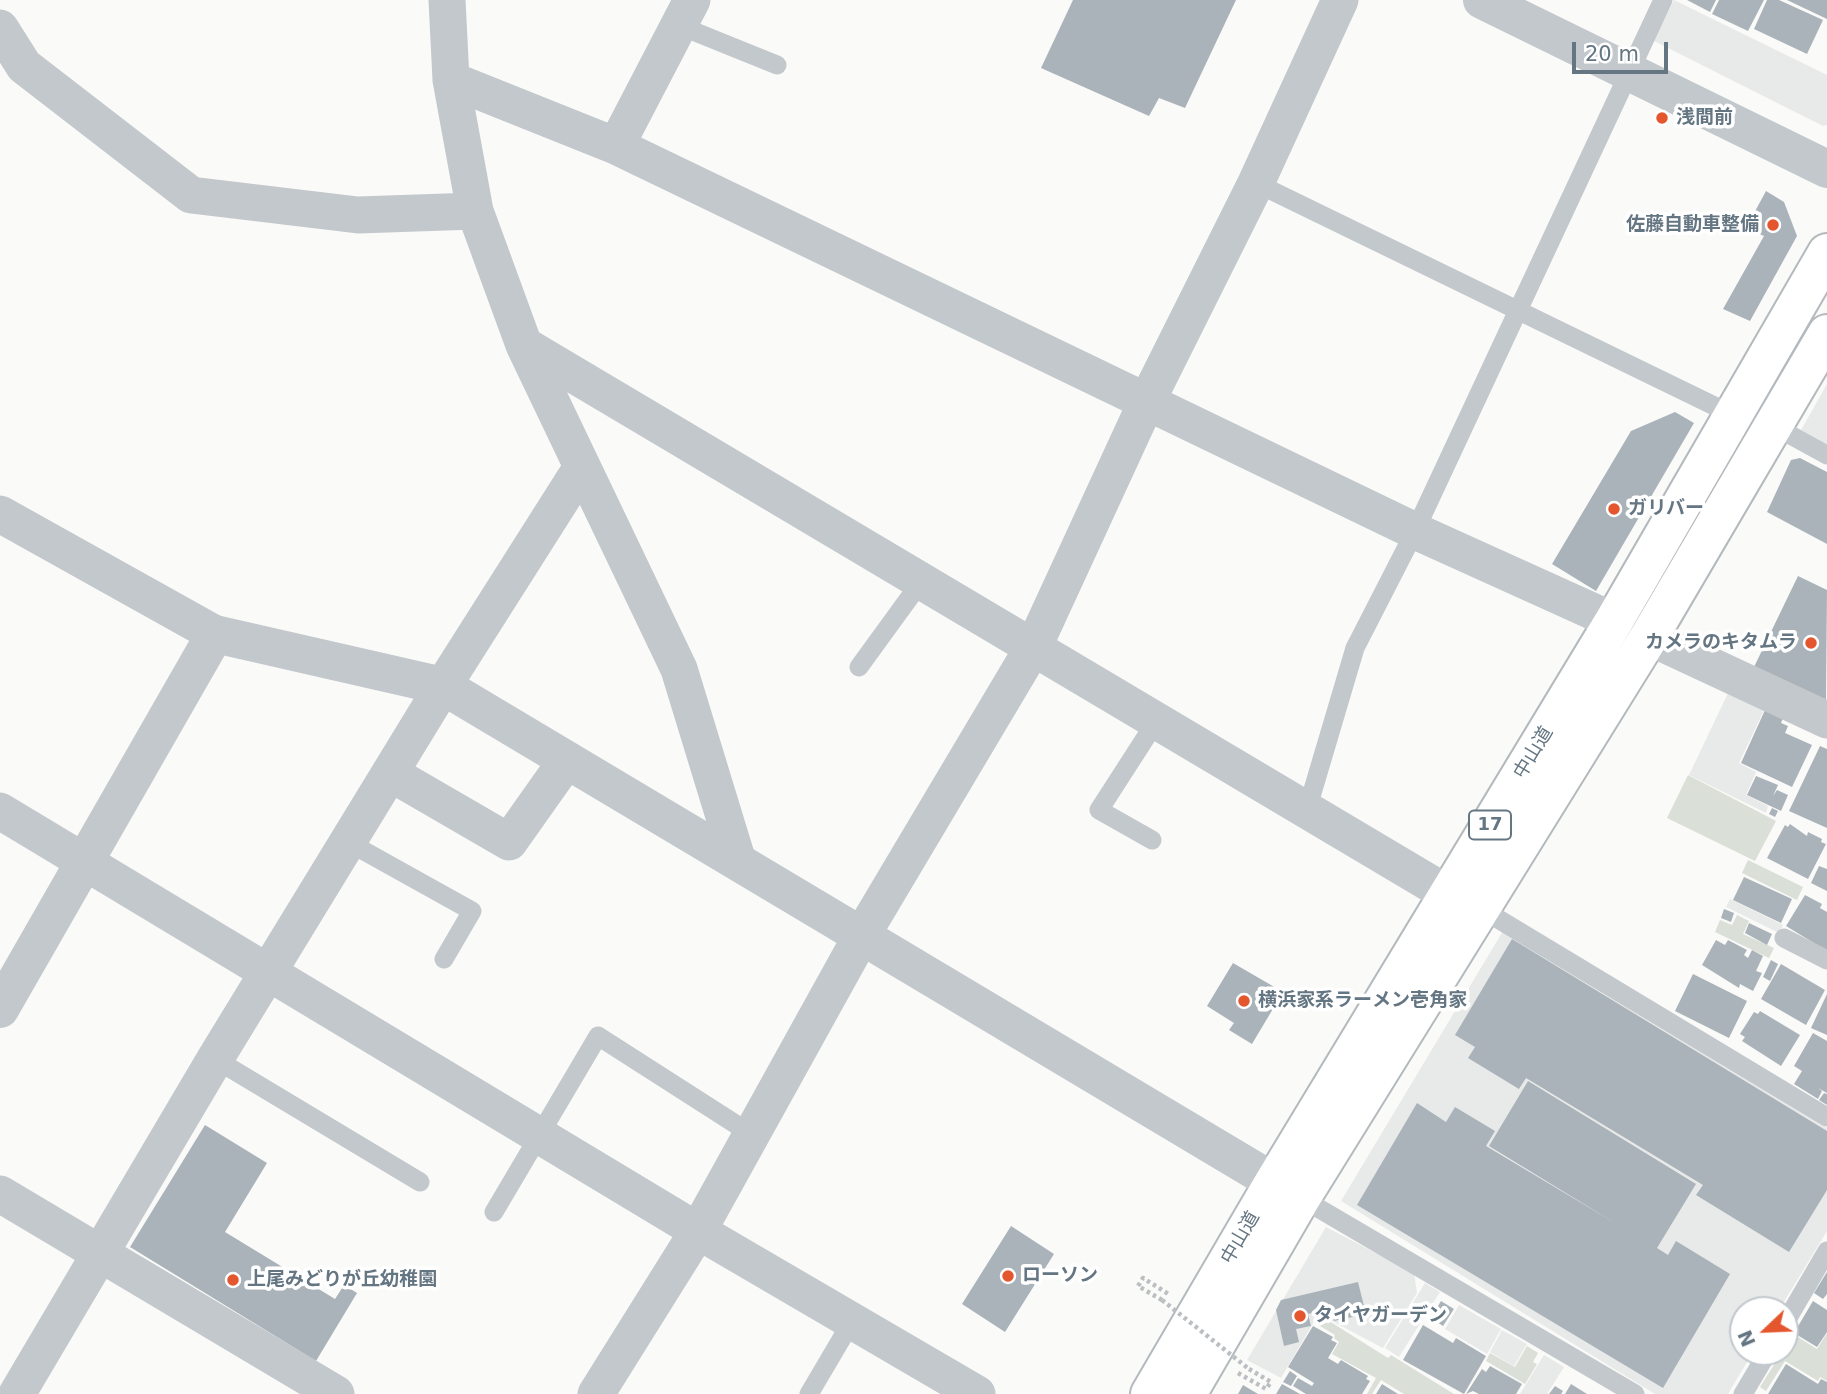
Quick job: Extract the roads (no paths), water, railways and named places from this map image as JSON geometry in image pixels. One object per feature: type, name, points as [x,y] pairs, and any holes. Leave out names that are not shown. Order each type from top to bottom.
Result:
[{"type":"highway","name":"中山道","points":[[1150,1394],[1288,1190],[1464,901],[1614,621],[1827,253]]},
{"type":"highway","name":"中山道","points":[[1464,901],[1648,637],[1827,334]]},
{"type":"highway","name":"中山道","points":[[1187,1394],[1288,1190]]},
{"type":"street","points":[[447,0],[451,80],[475,211],[524,345],[680,669],[738,862]]},
{"type":"street","points":[[596,1394],[698,1231],[862,935],[1034,646],[1146,403],[1256,183],[1340,0]]},
{"type":"street","points":[[1482,0],[1630,70],[1827,169]]},
{"type":"street","points":[[616,146],[685,13]]},
{"type":"street","points":[[5,21],[24,66],[191,195],[358,215],[475,211]]},
{"type":"street","points":[[451,80],[616,146],[1146,403],[1415,531],[1614,621]]},
{"type":"street","points":[[524,345],[1464,901]]},
{"type":"street","points":[[17,1394],[103,1254],[215,1059],[443,686],[582,467]]},
{"type":"street","points":[[0,514],[215,634],[443,686],[1288,1190]]},
{"type":"street","points":[[0,1009],[215,634]]},
{"type":"street","points":[[1648,637],[1827,720]]},
{"type":"street","points":[[390,773],[509,842],[567,760]]},
{"type":"street","points":[[0,811],[698,1231],[977,1394]]},
{"type":"street","points":[[0,1194],[336,1394]]},
{"type":"lane","points":[[1307,810],[1355,648],[1415,531],[1663,0]]},
{"type":"lane","points":[[685,13],[777,65]]},
{"type":"lane","points":[[1256,183],[1735,416]]},
{"type":"lane","points":[[1774,426],[1827,455]]},
{"type":"lane","points":[[859,667],[923,579]]},
{"type":"lane","points":[[1152,840],[1100,810],[1157,720]]},
{"type":"lane","points":[[348,842],[472,911],[444,959]]},
{"type":"lane","points":[[1464,901],[1827,1116]]},
{"type":"lane","points":[[1784,938],[1827,960]]},
{"type":"lane","points":[[494,1212],[598,1035],[751,1134]]},
{"type":"lane","points":[[215,1059],[420,1182]]},
{"type":"lane","points":[[1288,1190],[1635,1394]]},
{"type":"lane","points":[[1799,1299],[1827,1251]]},
{"type":"lane","points":[[809,1394],[852,1321]]},
{"type":"lane","points":[[1744,1394],[1760,1366]]},
{"type":"place","name":"浅間前","points":[[1662,118]]},
{"type":"place","name":"佐藤自動車整備","points":[[1773,225]]},
{"type":"place","name":"ガリバー","points":[[1614,509]]},
{"type":"place","name":"カメラのキタムラ","points":[[1811,643]]},
{"type":"place","name":"横浜家系ラーメン壱角家","points":[[1244,1001]]},
{"type":"place","name":"ローソン","points":[[1008,1276]]},
{"type":"place","name":"上尾みどりが丘幼稚園","points":[[233,1280]]},
{"type":"place","name":"タイヤガーデン","points":[[1300,1316]]}]
